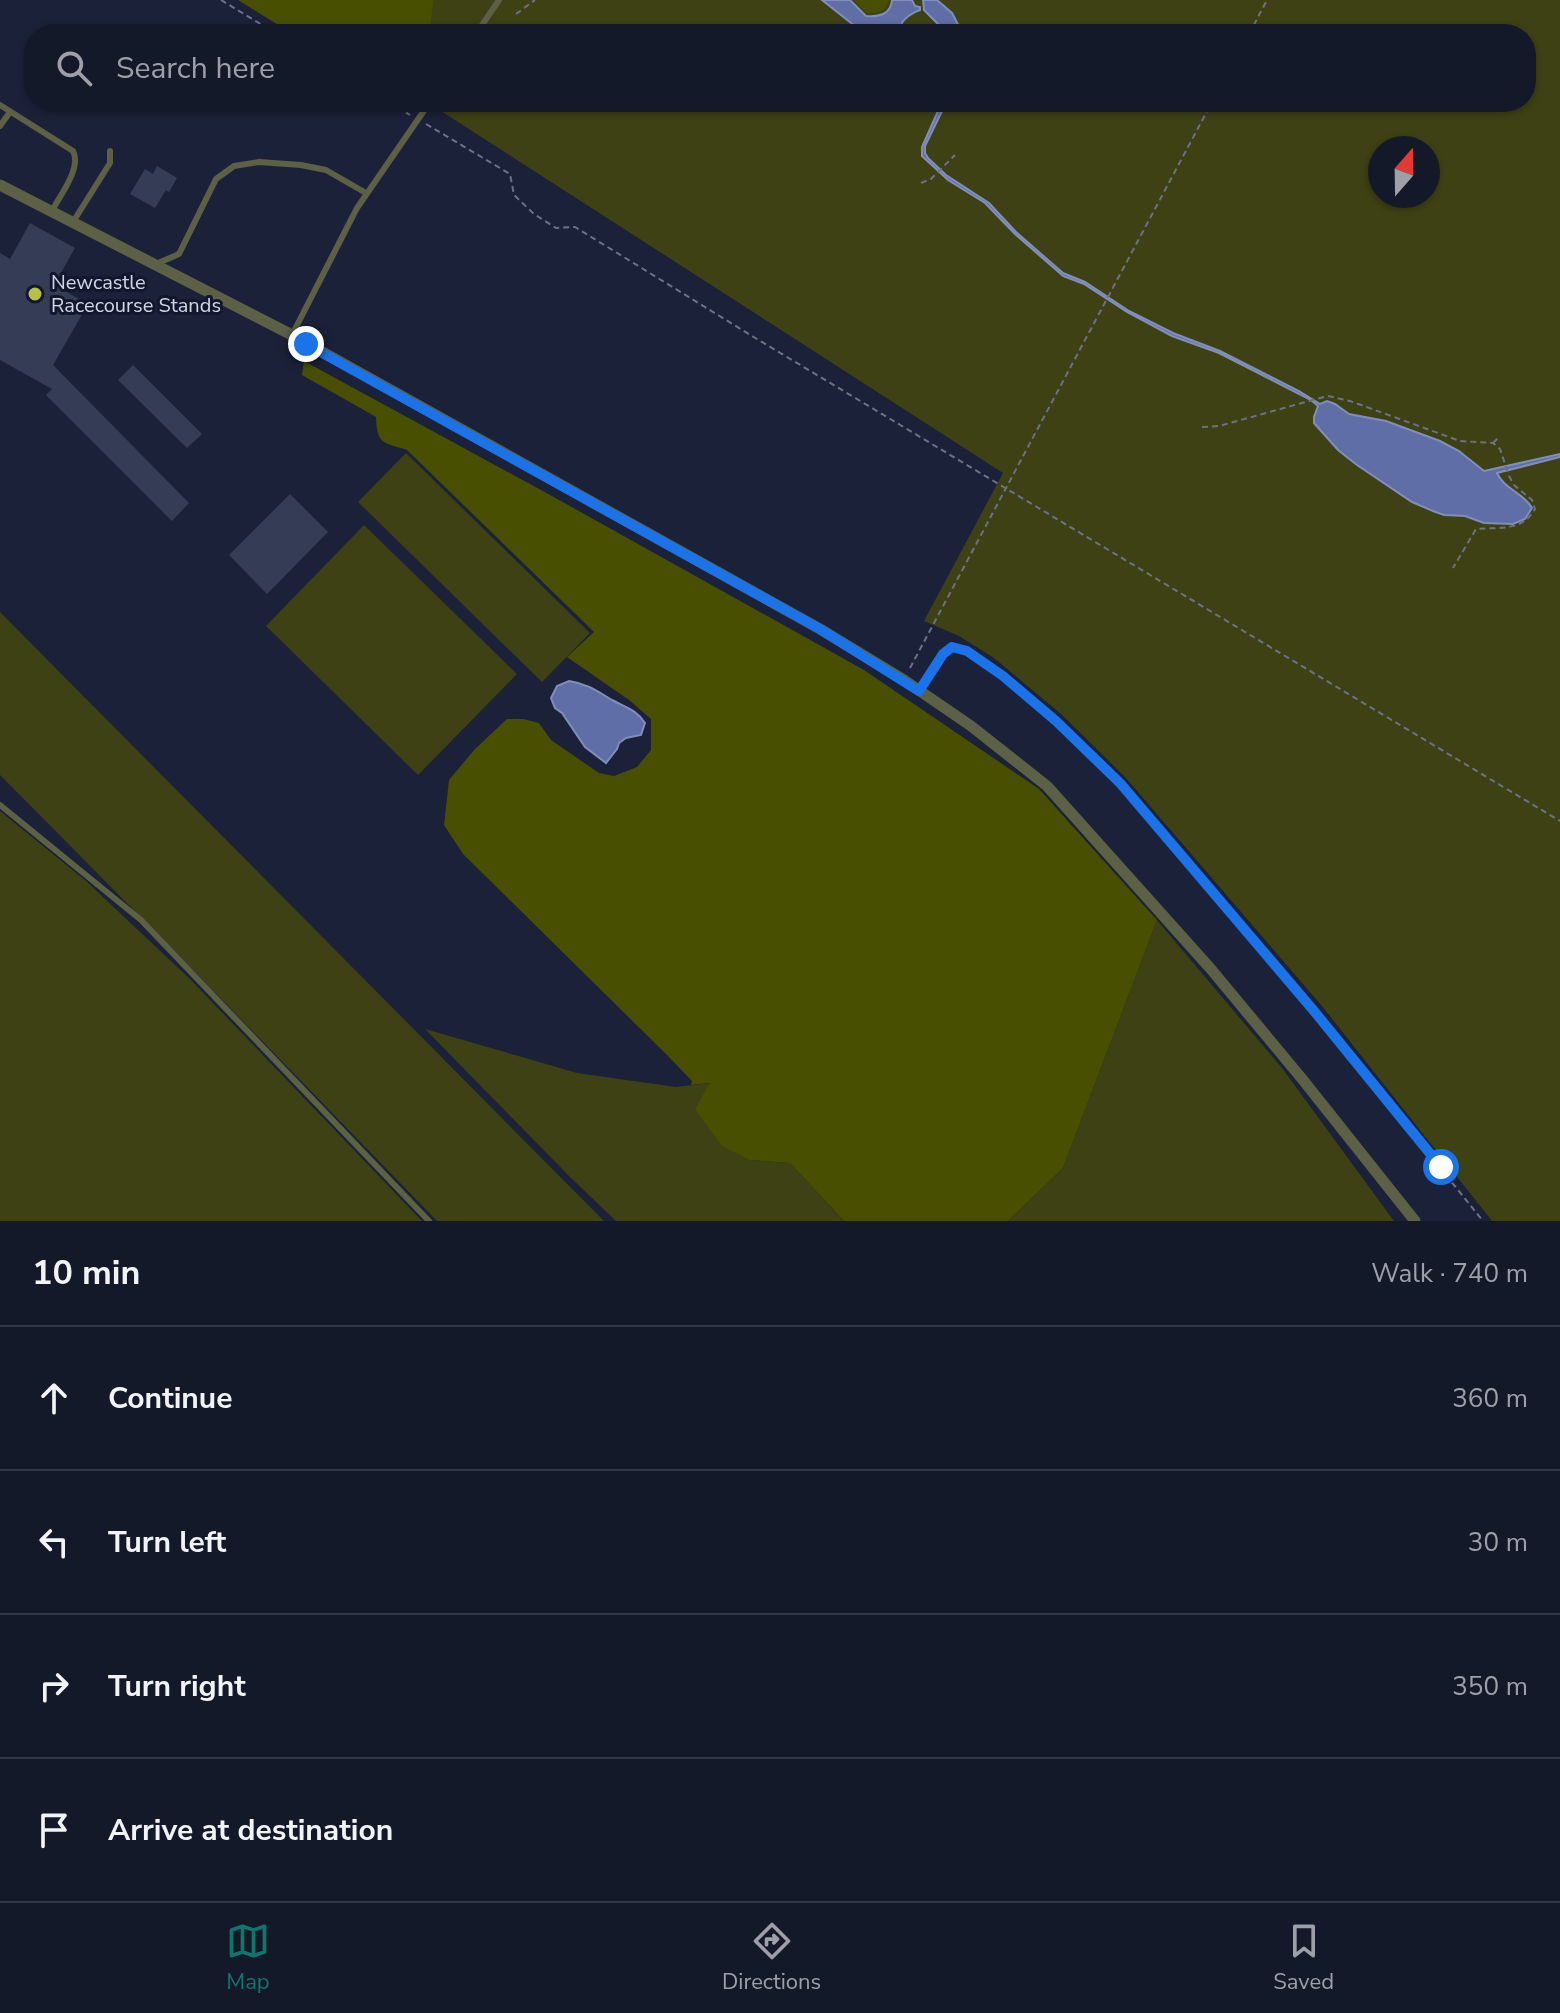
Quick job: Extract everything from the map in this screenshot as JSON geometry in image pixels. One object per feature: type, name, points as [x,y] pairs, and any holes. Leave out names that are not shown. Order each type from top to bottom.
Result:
[{"type":"street","points":[[0,185],[292,335],[820,629],[904,680],[971,726],[1047,786],[1220,979],[1415,1221]]},
{"type":"lane","points":[[483,24],[499,0]]},
{"type":"lane","points":[[0,105],[73,151],[77,159],[52,211]]},
{"type":"lane","points":[[0,126],[10,112]]},
{"type":"lane","points":[[292,335],[366,193],[423,112]]},
{"type":"lane","points":[[73,222],[110,163],[110,151]]},
{"type":"lane","points":[[156,264],[179,254],[216,179],[234,166],[259,162],[314,167],[326,170],[366,193]]},
{"type":"lane","points":[[0,805],[141,920],[429,1221]]},
{"type":"path","points":[[221,0],[261,24]]},
{"type":"path","points":[[516,14],[535,0]]},
{"type":"path","points":[[1254,24],[1267,0]]},
{"type":"path","points":[[406,112],[510,174],[514,195],[534,214],[556,228],[575,227],[1560,821]]},
{"type":"path","points":[[904,680],[1207,112]]},
{"type":"path","points":[[921,183],[931,179],[955,155]]},
{"type":"path","points":[[1202,427],[1219,426],[1328,396],[1363,404],[1460,441],[1493,443],[1500,449],[1514,485],[1532,500],[1535,509],[1528,519],[1518,525],[1506,529],[1476,529],[1453,568]]},
{"type":"path","points":[[1493,443],[1500,436]]},
{"type":"path","points":[[919,691],[943,654],[952,647],[967,651],[1003,676],[1056,721],[1150,817],[1314,1011],[1483,1221]]},
{"type":"green space","points":[[238,0],[433,0],[431,24],[277,24]]},
{"type":"green space","points":[[366,0],[1560,0],[1560,1221],[1492,1221],[1321,1005],[1125,777],[1061,714],[994,658],[959,636],[924,621],[1003,473],[443,112],[1536,112],[1536,24],[358,24]]},
{"type":"green space","points":[[854,0],[889,0],[883,10],[866,13]]},
{"type":"green space","points":[[304,361],[864,670],[1039,789],[1157,920],[1063,1168],[1008,1221],[844,1221],[790,1163],[750,1160],[722,1146],[695,1109],[710,1083],[691,1085],[692,1081],[667,1055],[463,854],[444,825],[449,780],[475,749],[507,719],[539,723],[551,740],[599,773],[614,776],[637,767],[651,750],[651,719],[567,657],[594,632],[407,450],[383,441],[378,433],[376,417],[302,375]]},
{"type":"green space","points":[[406,453],[590,633],[542,682],[358,502]]},
{"type":"green space","points":[[364,525],[517,674],[418,775],[266,626]]},
{"type":"green space","points":[[0,612],[604,1221],[437,1221],[0,775]]},
{"type":"green space","points":[[0,811],[86,881],[190,979],[422,1221],[0,1221]]},
{"type":"green space","points":[[1157,920],[1282,1068],[1394,1221],[1008,1221],[1063,1168]]},
{"type":"green space","points":[[425,1029],[577,1073],[676,1087],[711,1083],[750,1160],[790,1163],[844,1221],[616,1221]]},
{"type":"water","points":[[822,0],[850,0],[866,16],[883,14],[892,0],[912,0],[915,6],[920,7],[902,24],[852,24]]},
{"type":"water","points":[[923,0],[937,0],[952,13],[958,24],[938,24],[924,10]]},
{"type":"water","points":[[938,112],[942,112],[925,146],[928,158],[946,175],[989,203],[1016,232],[1063,273],[1085,282],[1129,311],[1173,333],[1220,351],[1320,404],[1327,401],[1349,414],[1386,421],[1440,441],[1459,451],[1484,471],[1560,454],[1560,457],[1497,473],[1532,508],[1525,519],[1513,524],[1484,523],[1465,516],[1444,515],[1412,502],[1338,450],[1314,423],[1318,406],[1311,400],[1219,353],[1172,336],[1127,312],[1084,284],[1063,276],[985,203],[948,180],[922,156],[922,147]]},
{"type":"water","points":[[569,681],[592,688],[634,712],[645,723],[641,735],[619,743],[606,763],[585,747],[562,713],[555,708],[551,698],[557,686]]},
{"type":"building","points":[[157,166],[177,178],[155,208],[130,194],[145,169],[153,174]]},
{"type":"building","name":"Newcastle Racecourse Stands","points":[[30,223],[75,248],[54,285],[88,304],[53,365],[189,503],[172,521],[46,395],[52,389],[0,360],[0,253],[10,259]]},
{"type":"building","points":[[133,365],[202,434],[187,448],[118,380]]},
{"type":"building","points":[[290,494],[328,532],[267,594],[229,555]]},
{"type":"place","name":"Newcastle Racecourse Stands","points":[[35,294]]},
{"type":"route","points":[[306,344],[820,629],[919,691],[943,654],[952,647],[967,651],[1003,676],[1056,721],[1120,783],[1314,1011],[1441,1167]]}]
